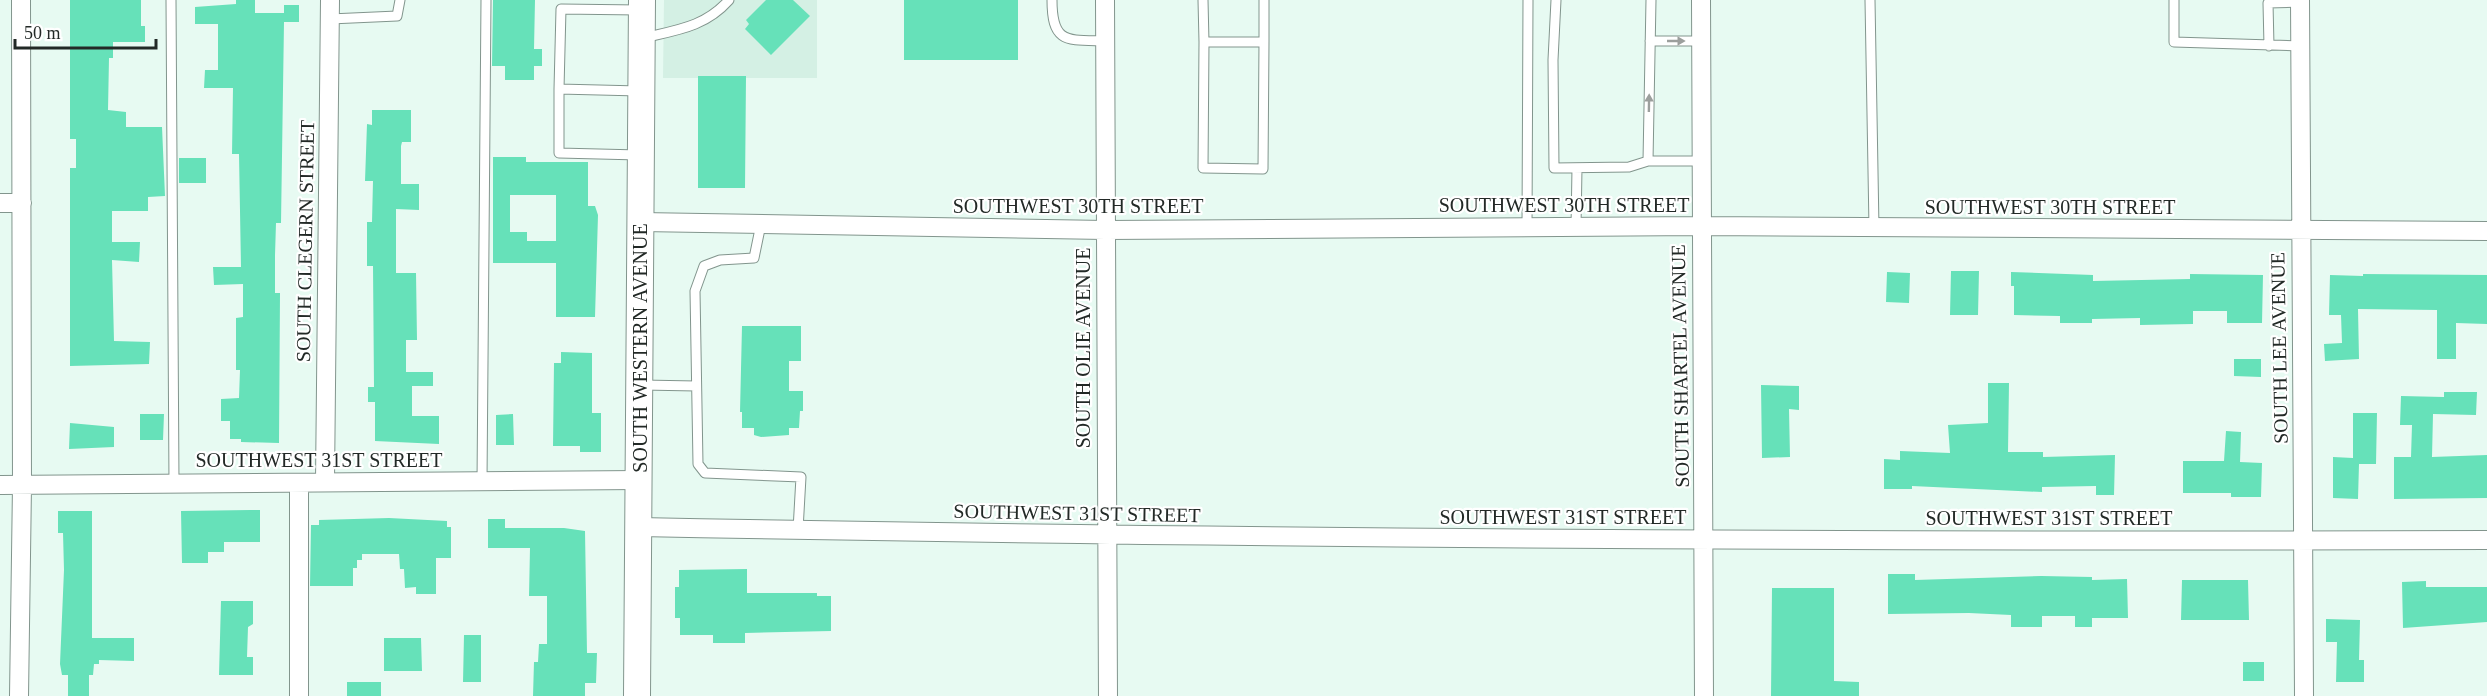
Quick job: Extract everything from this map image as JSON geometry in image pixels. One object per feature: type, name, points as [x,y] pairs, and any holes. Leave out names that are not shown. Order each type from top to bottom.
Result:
[{"type":"main road","name":"SOUTH WESTERN AVENUE","points":[[637,696],[642,5]]},
{"type":"street","points":[[19,696],[22,485],[21,0]]},
{"type":"street","name":"SOUTH CLEGERN STREET","points":[[325,482],[330,0]]},
{"type":"street","name":"SOUTH OLIE AVENUE","points":[[1105,0],[1105,536],[1108,696]]},
{"type":"street","name":"SOUTH SHARTEL AVENUE","points":[[1701,0],[1704,696]]},
{"type":"street","name":"SOUTH LEE AVENUE","points":[[2300,1],[2304,696]]},
{"type":"street","points":[[0,202],[22,203]]},
{"type":"street","name":"SOUTHWEST 30TH STREET","points":[[640,222],[1105,230],[1701,226],[2487,231]]},
{"type":"street","name":"SOUTHWEST 31ST STREET","points":[[0,485],[639,480]]},
{"type":"street","points":[[299,483],[299,696]]},
{"type":"street","name":"SOUTHWEST 31ST STREET","points":[[639,527],[1105,536],[1705,540],[2487,540]]},
{"type":"lane","points":[[171,0],[174,484]]},
{"type":"lane","points":[[330,19],[397,16],[400,0]]},
{"type":"lane","points":[[482,482],[486,0]]},
{"type":"lane","points":[[642,38],[684,29],[714,16],[729,0]]},
{"type":"lane","points":[[1052,0],[1052,22],[1057,32],[1073,40],[1105,41]]},
{"type":"lane","points":[[1203,0],[1203,168],[1263,169],[1264,0]]},
{"type":"lane","points":[[1527,227],[1528,0]]},
{"type":"lane","points":[[1556,0],[1553,60],[1554,168],[1629,167],[1648,161],[1701,161]]},
{"type":"lane","points":[[1648,161],[1651,0]]},
{"type":"lane","points":[[1870,0],[1874,228]]},
{"type":"lane","points":[[2174,0],[2174,42],[2300,46]]},
{"type":"lane","points":[[2269,46],[2268,3],[2300,1]]},
{"type":"lane","points":[[641,155],[559,153],[559,89],[561,9],[642,5]]},
{"type":"lane","points":[[1650,41],[1701,41]]},
{"type":"lane","points":[[1204,42],[1264,42]]},
{"type":"lane","points":[[559,89],[641,91]]},
{"type":"lane","points":[[1576,227],[1577,168]]},
{"type":"lane","points":[[761,224],[754,258],[720,260],[704,266],[695,291],[698,464],[705,473],[801,477],[798,530]]},
{"type":"lane","points":[[640,385],[696,386]]},
{"type":"shaded area","points":[[664,0],[817,0],[817,78],[663,78]]},
{"type":"building","points":[[70,0],[141,0],[141,26],[145,26],[145,42],[113,42],[113,58],[109,58],[108,110],[126,112],[126,127],[162,127],[165,196],[148,197],[148,211],[112,211],[112,242],[140,242],[139,262],[112,260],[114,341],[150,342],[149,364],[70,366],[70,168],[76,168],[76,139],[70,139]]},
{"type":"building","points":[[236,0],[255,0],[255,13],[284,13],[284,5],[299,5],[299,22],[284,22],[281,223],[276,223],[275,255],[275,293],[280,293],[279,443],[241,442],[241,439],[230,439],[230,421],[221,421],[221,399],[239,398],[240,370],[236,370],[236,318],[243,317],[243,284],[214,285],[213,267],[241,267],[239,154],[232,154],[233,88],[204,88],[205,70],[218,70],[218,24],[195,24],[195,7],[236,4]]},
{"type":"building","points":[[493,0],[535,0],[534,49],[542,49],[542,66],[534,66],[534,80],[505,80],[505,66],[492,66]]},
{"type":"building","points":[[766,0],[793,0],[810,16],[771,55],[745,29],[749,24],[746,20]]},
{"type":"building","points":[[904,0],[1018,0],[1018,60],[904,60]]},
{"type":"building","points":[[698,76],[746,76],[745,188],[698,188]]},
{"type":"building","points":[[372,110],[411,110],[411,142],[402,142],[401,146],[401,184],[419,184],[419,210],[396,209],[396,273],[416,273],[417,340],[406,340],[406,372],[433,372],[433,386],[412,386],[412,416],[439,416],[439,444],[375,441],[375,402],[368,402],[368,387],[374,387],[373,266],[367,266],[367,222],[372,222],[373,181],[365,181],[367,124],[372,125]]},
{"type":"building","points":[[493,157],[526,157],[526,162],[588,162],[588,206],[595,206],[598,215],[595,317],[556,317],[556,263],[493,263]],"holes":[[[510,195],[556,195],[556,241],[527,241],[527,232],[510,232]]]},
{"type":"building","points":[[179,158],[206,158],[206,183],[179,183]]},
{"type":"building","points":[[1951,271],[1979,271],[1978,315],[1950,315]]},
{"type":"building","points":[[1887,272],[1910,273],[1909,303],[1886,302]]},
{"type":"building","points":[[2011,272],[2093,275],[2093,281],[2190,279],[2190,274],[2263,275],[2262,323],[2227,323],[2227,311],[2193,311],[2193,324],[2140,325],[2140,318],[2092,319],[2092,323],[2060,323],[2060,316],[2014,315],[2014,286],[2011,286]]},
{"type":"building","points":[[2363,274],[2487,275],[2487,324],[2456,323],[2456,359],[2437,359],[2437,310],[2358,309],[2359,359],[2325,361],[2324,344],[2342,343],[2341,315],[2329,315],[2330,275],[2363,276]]},
{"type":"building","points":[[742,326],[801,326],[801,361],[789,361],[789,391],[803,391],[803,411],[800,411],[799,428],[789,428],[789,435],[761,437],[754,435],[754,428],[742,428],[742,412],[740,412]]},
{"type":"building","points":[[561,352],[592,353],[592,413],[601,413],[601,452],[580,452],[580,446],[553,446],[554,363],[561,363]]},
{"type":"building","points":[[2234,359],[2261,359],[2261,377],[2234,376]]},
{"type":"building","points":[[1988,383],[2009,383],[2008,452],[2043,452],[2043,457],[2115,455],[2114,495],[2096,495],[2096,486],[2042,487],[2042,492],[1912,486],[1912,489],[1884,489],[1884,459],[1900,460],[1900,451],[1950,453],[1948,425],[1988,423]]},
{"type":"building","points":[[1761,385],[1799,386],[1799,410],[1789,409],[1790,457],[1762,458]]},
{"type":"building","points":[[2444,392],[2477,392],[2476,415],[2433,414],[2432,457],[2487,455],[2487,498],[2394,499],[2394,457],[2411,457],[2412,425],[2400,425],[2401,396],[2444,397]]},
{"type":"building","points":[[2353,413],[2377,413],[2376,464],[2359,464],[2358,499],[2333,498],[2333,457],[2353,458]]},
{"type":"building","points":[[140,414],[164,414],[163,440],[140,440]]},
{"type":"building","points":[[513,414],[514,445],[496,445],[496,415]]},
{"type":"building","points":[[70,423],[114,427],[114,447],[69,449]]},
{"type":"building","points":[[2226,431],[2241,432],[2240,462],[2262,463],[2261,497],[2231,497],[2231,493],[2183,493],[2183,461],[2224,461]]},
{"type":"building","points":[[260,510],[260,542],[224,542],[224,552],[208,552],[208,563],[182,563],[181,511]]},
{"type":"building","points":[[58,511],[92,511],[92,638],[134,638],[134,661],[99,660],[99,664],[94,664],[93,675],[89,675],[89,696],[68,696],[68,675],[62,675],[60,664],[64,570],[63,533],[58,533]]},
{"type":"building","points":[[389,518],[447,521],[447,527],[451,527],[451,558],[436,558],[436,594],[416,594],[416,587],[405,588],[404,569],[400,569],[399,554],[362,554],[362,560],[357,560],[357,568],[353,568],[353,586],[310,586],[311,525],[319,525],[319,520]]},
{"type":"building","points":[[488,519],[505,519],[505,528],[564,528],[585,531],[587,653],[597,653],[596,683],[585,683],[585,696],[533,696],[534,662],[538,662],[539,644],[547,644],[547,596],[529,596],[530,548],[488,548]]},
{"type":"building","points":[[747,569],[747,593],[817,593],[817,596],[831,596],[831,631],[745,633],[745,643],[713,643],[713,635],[680,635],[680,618],[675,618],[675,587],[679,587],[679,570]]},
{"type":"building","points":[[1888,574],[1915,574],[1915,580],[2041,576],[2092,577],[2092,580],[2127,579],[2128,618],[2092,618],[2092,627],[2075,627],[2075,616],[2042,616],[2042,627],[2011,627],[2011,615],[1888,614]]},
{"type":"building","points":[[2182,580],[2248,580],[2249,620],[2181,620]]},
{"type":"building","points":[[2426,581],[2426,587],[2487,587],[2487,622],[2403,628],[2402,582]]},
{"type":"building","points":[[1772,588],[1834,588],[1834,681],[1859,682],[1859,696],[1771,696]]},
{"type":"building","points":[[221,601],[253,601],[253,624],[248,627],[247,657],[253,657],[253,675],[219,675]]},
{"type":"building","points":[[2326,619],[2360,620],[2359,660],[2364,660],[2364,682],[2336,682],[2337,642],[2326,642]]},
{"type":"building","points":[[464,635],[481,635],[481,682],[463,682]]},
{"type":"building","points":[[384,638],[421,638],[422,671],[384,671]]},
{"type":"building","points":[[2243,662],[2264,662],[2264,681],[2243,681]]},
{"type":"building","points":[[347,682],[381,682],[381,696],[347,696]]}]
